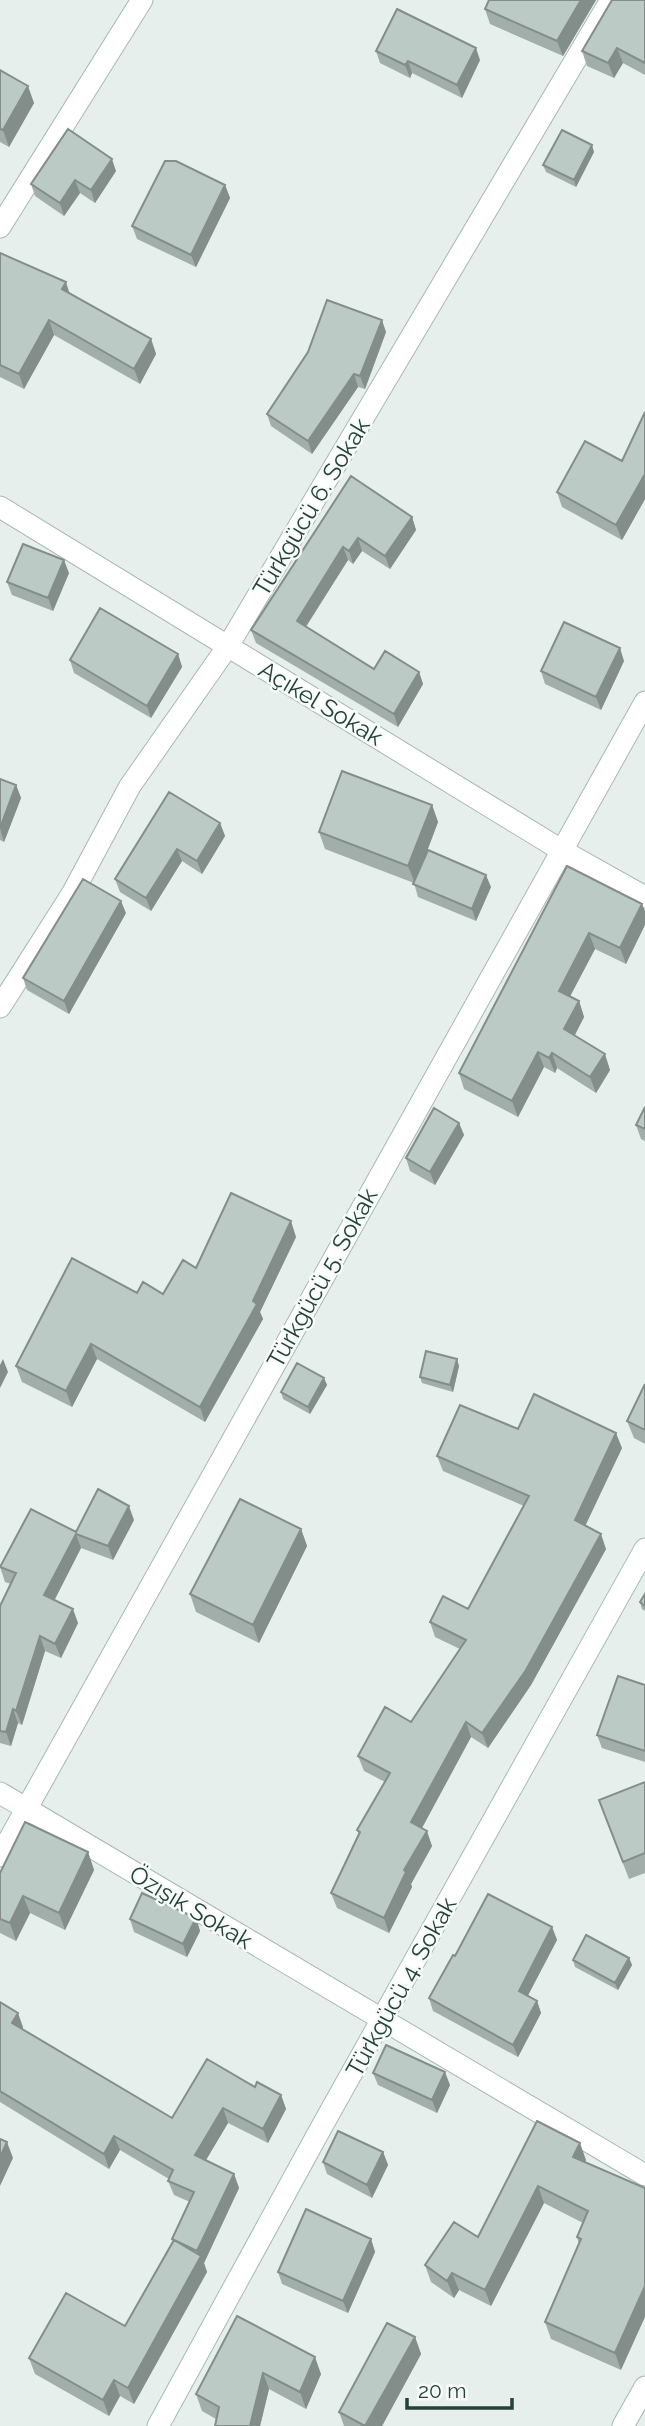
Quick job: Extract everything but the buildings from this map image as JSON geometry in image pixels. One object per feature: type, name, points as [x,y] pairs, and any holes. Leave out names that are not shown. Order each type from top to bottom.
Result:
[{"type":"street","points":[[0,227],[142,0]]},
{"type":"street","name":"Türkgücü 6. Sokak","points":[[0,1007],[72,894],[130,786],[228,646],[611,0]]},
{"type":"street","name":"Açıkel Sokak","points":[[0,507],[561,850],[645,897]]},
{"type":"street","name":"Türkgücü 5. Sokak","points":[[0,1856],[645,702]]},
{"type":"street","name":"Türkgücü 4. Sokak","points":[[158,2426],[645,1549]]},
{"type":"street","name":"Özışık Sokak","points":[[0,1793],[645,2175]]},
{"type":"street","points":[[623,2426],[645,2387]]}]
